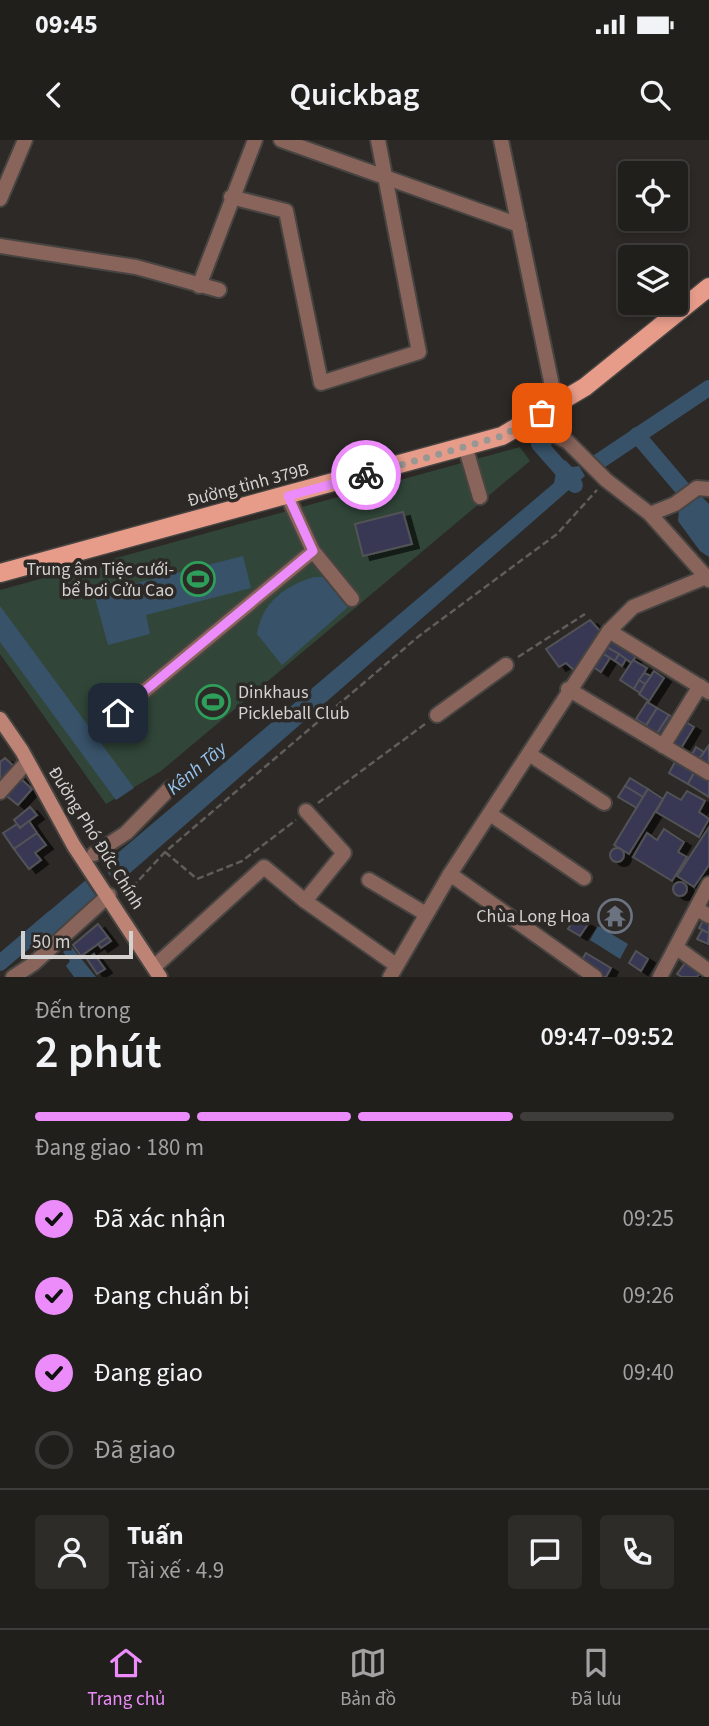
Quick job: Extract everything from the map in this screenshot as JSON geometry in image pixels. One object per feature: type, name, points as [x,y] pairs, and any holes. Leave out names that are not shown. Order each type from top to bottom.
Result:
[{"type":"main road","name":"Đường tỉnh 379B","points":[[0,573],[502,436],[585,387],[709,287]]},
{"type":"main road","name":"Đường Phó Đức Chính","points":[[0,719],[90,858],[112,900],[157,972]]},
{"type":"street","points":[[0,199],[25,140]]},
{"type":"street","points":[[199,286],[255,140]]},
{"type":"street","points":[[281,140],[519,225]]},
{"type":"street","points":[[232,197],[286,211],[321,383],[419,352],[377,140]]},
{"type":"street","points":[[501,140],[556,405]]},
{"type":"street","points":[[0,246],[136,267],[219,290]]},
{"type":"street","points":[[157,972],[264,867],[393,973],[450,874],[568,689],[609,631],[633,607],[707,578],[650,514],[606,480],[568,443],[529,422]]},
{"type":"street","points":[[465,446],[481,497]]},
{"type":"street","points":[[650,514],[703,488]]},
{"type":"street","points":[[288,496],[313,551],[352,599]]},
{"type":"street","points":[[118,713],[313,551]]},
{"type":"street","points":[[609,631],[705,689],[663,746]]},
{"type":"street","points":[[437,715],[506,665]]},
{"type":"street","points":[[568,689],[709,773]]},
{"type":"street","points":[[529,754],[604,803]]},
{"type":"street","points":[[0,792],[27,762]]},
{"type":"street","points":[[90,858],[126,832],[170,788]]},
{"type":"street","points":[[305,901],[344,853],[306,811]]},
{"type":"street","points":[[490,814],[584,878]]},
{"type":"street","points":[[450,874],[595,977]]},
{"type":"street","points":[[369,880],[426,914]]},
{"type":"street","points":[[660,977],[703,912],[709,884]]},
{"type":"street","points":[[13,977],[112,900]]},
{"type":"street","points":[[677,948],[709,971]]},
{"type":"path","points":[[112,900],[134,890],[165,852],[419,636],[556,534],[606,480]]},
{"type":"path","points":[[506,665],[585,614]]},
{"type":"green space","points":[[520,447],[530,461],[161,771],[106,804],[0,654],[0,590]]},
{"type":"water","points":[[565,460],[572,467],[579,466],[585,476],[98,901],[48,941],[34,924],[554,483],[557,467]]},
{"type":"water","points":[[696,491],[709,504],[709,557],[700,551],[678,521],[679,509]]},
{"type":"water","points":[[243,556],[251,588],[146,615],[150,634],[108,645],[94,594]]},
{"type":"water","points":[[314,577],[324,577],[349,606],[282,665],[257,634],[260,623],[276,597],[294,585]]},
{"type":"water","points":[[0,606],[134,788],[116,800],[0,642]]},
{"type":"water","points":[[598,926],[628,944],[620,959],[590,940]]},
{"type":"water","points":[[71,946],[96,977],[74,977],[66,966],[70,961],[63,952]]},
{"type":"pier","points":[[101,862],[118,888],[101,904],[83,877]]},
{"type":"building","points":[[403,512],[412,544],[363,556],[355,524]]},
{"type":"building","points":[[590,620],[603,634],[576,672],[566,663],[559,667],[546,649]]},
{"type":"building","points":[[610,634],[638,652],[632,663],[603,645]]},
{"type":"building","points":[[603,645],[619,654],[615,661],[599,651]]},
{"type":"building","points":[[599,651],[610,658],[601,672],[590,665]]},
{"type":"building","points":[[619,654],[626,659],[622,666],[615,661]]},
{"type":"building","points":[[633,660],[647,668],[634,689],[620,680]]},
{"type":"building","points":[[654,671],[664,678],[649,701],[639,694]]},
{"type":"building","points":[[644,673],[651,676],[645,684],[639,680]]},
{"type":"building","points":[[639,680],[645,684],[640,693],[634,689]]},
{"type":"building","points":[[647,702],[657,708],[646,725],[636,719]]},
{"type":"building","points":[[657,708],[669,715],[654,738],[643,731]]},
{"type":"building","points":[[669,715],[676,720],[662,743],[654,738]]},
{"type":"building","points":[[681,719],[694,727],[678,753],[665,745]]},
{"type":"building","points":[[709,745],[709,771],[697,762]]},
{"type":"building","points":[[696,747],[704,752],[695,764],[689,760]]},
{"type":"building","points":[[5,758],[17,769],[0,788],[0,762]]},
{"type":"building","points":[[676,760],[695,771],[688,784],[669,773]]},
{"type":"building","points":[[695,771],[709,779],[709,797],[688,784]]},
{"type":"building","points":[[18,776],[32,789],[18,805],[3,793]]},
{"type":"building","points":[[630,778],[648,789],[643,797],[625,786]]},
{"type":"building","points":[[625,786],[643,797],[637,808],[618,797]]},
{"type":"building","points":[[648,789],[663,799],[629,854],[614,845]]},
{"type":"building","points":[[687,791],[705,801],[699,812],[709,819],[699,837],[656,812],[667,792],[681,800]]},
{"type":"building","points":[[30,807],[37,815],[20,828],[14,820]]},
{"type":"building","points":[[29,821],[37,833],[14,849],[3,833],[17,824],[20,828]]},
{"type":"building","points":[[709,827],[709,865],[694,887],[677,876]]},
{"type":"building","points":[[664,829],[684,842],[678,852],[687,857],[672,881],[633,857],[647,833],[657,840]]},
{"type":"building","points":[[37,833],[46,845],[35,853],[41,860],[29,869],[14,849]]},
{"type":"building","points":[[617,848],[622,850],[622,860],[617,862],[612,860],[610,855],[612,850]]},
{"type":"building","points":[[680,882],[685,884],[685,894],[680,896],[675,894],[673,889],[675,884]]},
{"type":"building","points":[[576,916],[588,924],[580,936],[568,929]]},
{"type":"building","points":[[705,917],[709,919],[709,933],[699,928]]},
{"type":"building","points":[[98,924],[108,937],[81,956],[73,945]]},
{"type":"building","points":[[702,930],[709,933],[708,944],[697,939]]},
{"type":"building","points":[[108,937],[111,941],[101,948],[98,944]]},
{"type":"building","points":[[636,951],[648,959],[641,971],[629,963]]},
{"type":"building","points":[[586,953],[611,968],[606,977],[598,977],[579,965]]},
{"type":"building","points":[[94,954],[105,969],[97,974],[87,959]]},
{"type":"building","points":[[689,958],[703,969],[697,977],[682,977],[677,974]]},
{"type":"waterway","points":[[598,462],[709,388]]},
{"type":"waterway","points":[[637,435],[709,520]]},
{"type":"waterway","points":[[546,439],[539,444],[575,485]]},
{"type":"waterway","name":"Kênh Tây","points":[[0,963],[53,918]]},
{"type":"way so far","points":[[366,475],[502,436],[542,413]]},
{"type":"place","name":"Trung âm Tiệc cưới- bể bơi Cửu Cao","points":[[198,579]]},
{"type":"place","name":"Dinkhaus Pickleball Club","points":[[213,702]]},
{"type":"place","name":"Chùa Long Hoa","points":[[615,916]]},
{"type":"route","points":[[118,713],[313,551],[288,496],[366,475]]}]
